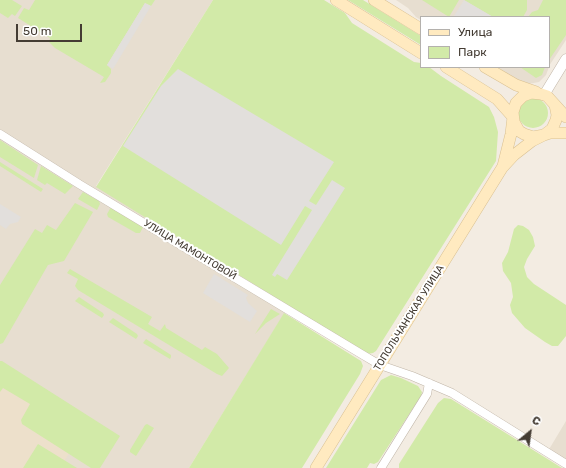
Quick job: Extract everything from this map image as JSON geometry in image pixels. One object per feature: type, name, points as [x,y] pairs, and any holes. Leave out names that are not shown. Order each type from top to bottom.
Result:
[{"type":"main road","points":[[336,0],[420,52]]},
{"type":"main road","points":[[374,0],[420,28]]},
{"type":"main road","points":[[448,68],[497,99],[513,117]]},
{"type":"main road","points":[[487,68],[516,84],[549,98],[566,117]]},
{"type":"main road","points":[[540,94],[527,94],[519,99],[514,107],[513,117],[516,127],[524,134],[533,137],[556,133],[566,133]]},
{"type":"main road","points":[[544,135],[552,129],[556,120],[557,115],[555,105]]},
{"type":"main road","name":"ТОПОЛЬЧАНСКАЯ УЛИЦА","points":[[502,168],[511,134],[513,117]]},
{"type":"main road","name":"ТОПОЛЬЧАНСКАЯ УЛИЦА","points":[[316,468],[502,168],[521,149],[544,135]]},
{"type":"street","points":[[540,94],[566,59]]},
{"type":"street","name":"УЛИЦА МАМОНТОВОЙ","points":[[0,134],[79,184],[380,365],[452,393],[566,464]]},
{"type":"street","points":[[381,468],[427,394],[429,383]]},
{"type":"shaded area","points":[[0,0],[213,0],[96,186],[289,306],[189,468],[0,468]]},
{"type":"shaded area","points":[[396,0],[566,0],[566,40],[550,64],[550,16],[420,16],[420,19],[408,8]]},
{"type":"shaded area","points":[[464,0],[491,16],[454,16]]},
{"type":"shaded area","points":[[145,3],[151,6],[113,69],[107,65]]},
{"type":"shaded area","points":[[498,68],[549,68],[546,75],[539,82],[528,84],[523,83]]},
{"type":"shaded area","points":[[178,69],[334,162],[309,201],[316,205],[332,180],[345,188],[287,280],[277,274],[275,277],[272,275],[312,210],[305,206],[281,245],[123,146],[161,86]]},
{"type":"shaded area","points":[[0,204],[21,217],[18,222],[10,224],[6,229],[0,225]]},
{"type":"shaded area","points":[[214,274],[248,295],[246,298],[248,303],[257,311],[250,322],[203,293]]},
{"type":"shaded area","points":[[0,375],[86,426],[60,468],[0,468]]},
{"type":"shaded area","points":[[566,421],[566,462],[548,451]]},
{"type":"green space","points":[[0,0],[12,0],[22,6],[15,16],[12,14],[8,18],[0,13]]},
{"type":"green space","points":[[35,0],[155,0],[151,6],[145,3],[107,65],[111,69],[111,73],[105,82],[100,83],[104,77],[55,48],[49,42],[50,38],[18,18],[24,8],[29,10]]},
{"type":"green space","points":[[213,0],[324,0],[345,13],[352,23],[414,62],[420,63],[420,68],[430,68],[489,107],[494,117],[498,132],[496,161],[376,351],[367,354],[96,187]]},
{"type":"green space","points":[[348,0],[363,0],[420,35],[420,44]]},
{"type":"green space","points":[[422,0],[459,0],[450,16]]},
{"type":"green space","points":[[464,0],[527,0],[527,10],[524,16],[491,16]]},
{"type":"green space","points":[[543,0],[566,0],[566,35],[550,59],[550,16],[529,16],[532,12],[538,10]]},
{"type":"green space","points":[[521,68],[545,68],[542,75],[536,78]]},
{"type":"green space","points":[[533,98],[544,102],[548,113],[544,124],[533,128],[522,124],[518,113],[522,102]]},
{"type":"green space","points":[[0,140],[38,165],[34,178],[0,157]]},
{"type":"green space","points":[[0,162],[43,189],[41,192],[0,166]]},
{"type":"green space","points":[[41,166],[73,186],[65,194],[47,183],[45,185],[37,180]]},
{"type":"green space","points":[[83,192],[99,201],[100,204],[97,210],[78,199]]},
{"type":"green space","points":[[75,203],[93,212],[64,261],[48,265],[3,343],[0,344],[0,285],[35,229],[42,233],[47,225],[56,230]]},
{"type":"green space","points":[[111,207],[143,227],[140,233],[136,233],[108,217],[107,214]]},
{"type":"green space","points":[[518,225],[529,230],[533,237],[535,246],[524,267],[527,277],[534,284],[566,305],[566,336],[558,346],[552,346],[525,328],[512,313],[510,305],[513,297],[511,283],[503,271],[502,263],[508,252],[514,229]]},
{"type":"green space","points":[[70,269],[152,317],[148,324],[160,331],[165,324],[166,328],[202,350],[205,347],[217,354],[229,368],[222,376],[217,374],[78,290],[75,286],[78,279],[67,273]]},
{"type":"green space","points":[[79,297],[103,313],[104,315],[102,318],[75,301]]},
{"type":"green space","points":[[271,309],[280,314],[266,323],[255,334]]},
{"type":"green space","points":[[284,313],[361,361],[363,366],[360,374],[302,468],[189,468]]},
{"type":"green space","points":[[113,318],[137,334],[138,336],[136,339],[109,322]]},
{"type":"green space","points":[[146,339],[171,355],[170,359],[143,343]]},
{"type":"green space","points":[[0,361],[120,436],[100,468],[91,468],[22,424],[21,420],[30,404],[3,388],[0,392]]},
{"type":"green space","points":[[391,375],[418,386],[422,392],[421,396],[378,462],[374,464],[370,463],[367,468],[326,468],[381,380]]},
{"type":"green space","points":[[444,398],[451,399],[562,468],[399,468],[399,464],[438,403]]},
{"type":"green space","points":[[147,424],[154,428],[136,456],[130,452],[130,450]]},
{"type":"green space","points":[[38,444],[77,468],[23,468]]}]
